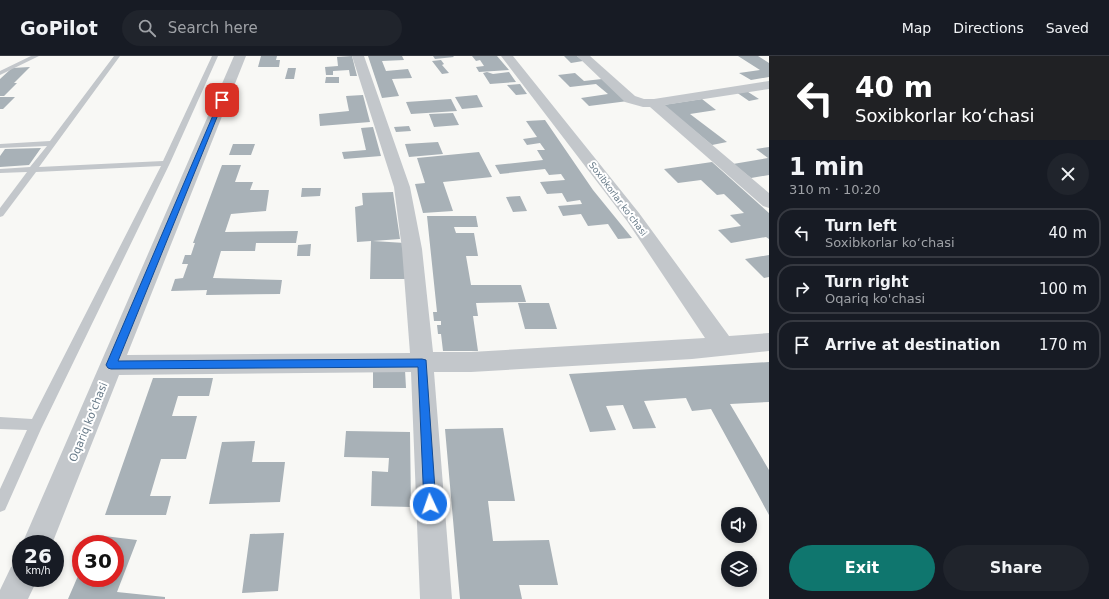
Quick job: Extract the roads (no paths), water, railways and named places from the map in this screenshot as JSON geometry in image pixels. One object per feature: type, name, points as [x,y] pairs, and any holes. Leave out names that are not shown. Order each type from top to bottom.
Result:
[{"type":"street","name":"Oqariq ko'chasi","points":[[41,535],[240,56]]},
{"type":"street","points":[[358,56],[402,187],[412,249],[422,363],[436,599]]},
{"type":"street","name":"Soxibkorlar koʻchasi","points":[[507,56],[633,217],[723,346]]},
{"type":"street","points":[[583,56],[630,99],[643,103],[654,103],[769,85]]},
{"type":"street","points":[[654,103],[769,202]]},
{"type":"street","points":[[750,185],[769,181]]},
{"type":"street","points":[[111,365],[478,362],[769,342]]},
{"type":"street","points":[[12,599],[18,587]]},
{"type":"lane","points":[[0,73],[36,56]]},
{"type":"lane","points":[[0,214],[117,56]]},
{"type":"lane","points":[[0,505],[36,425],[166,162],[215,56]]},
{"type":"lane","points":[[0,146],[52,144]]},
{"type":"lane","points":[[0,171],[166,162]]},
{"type":"lane","points":[[0,423],[36,425]]}]
